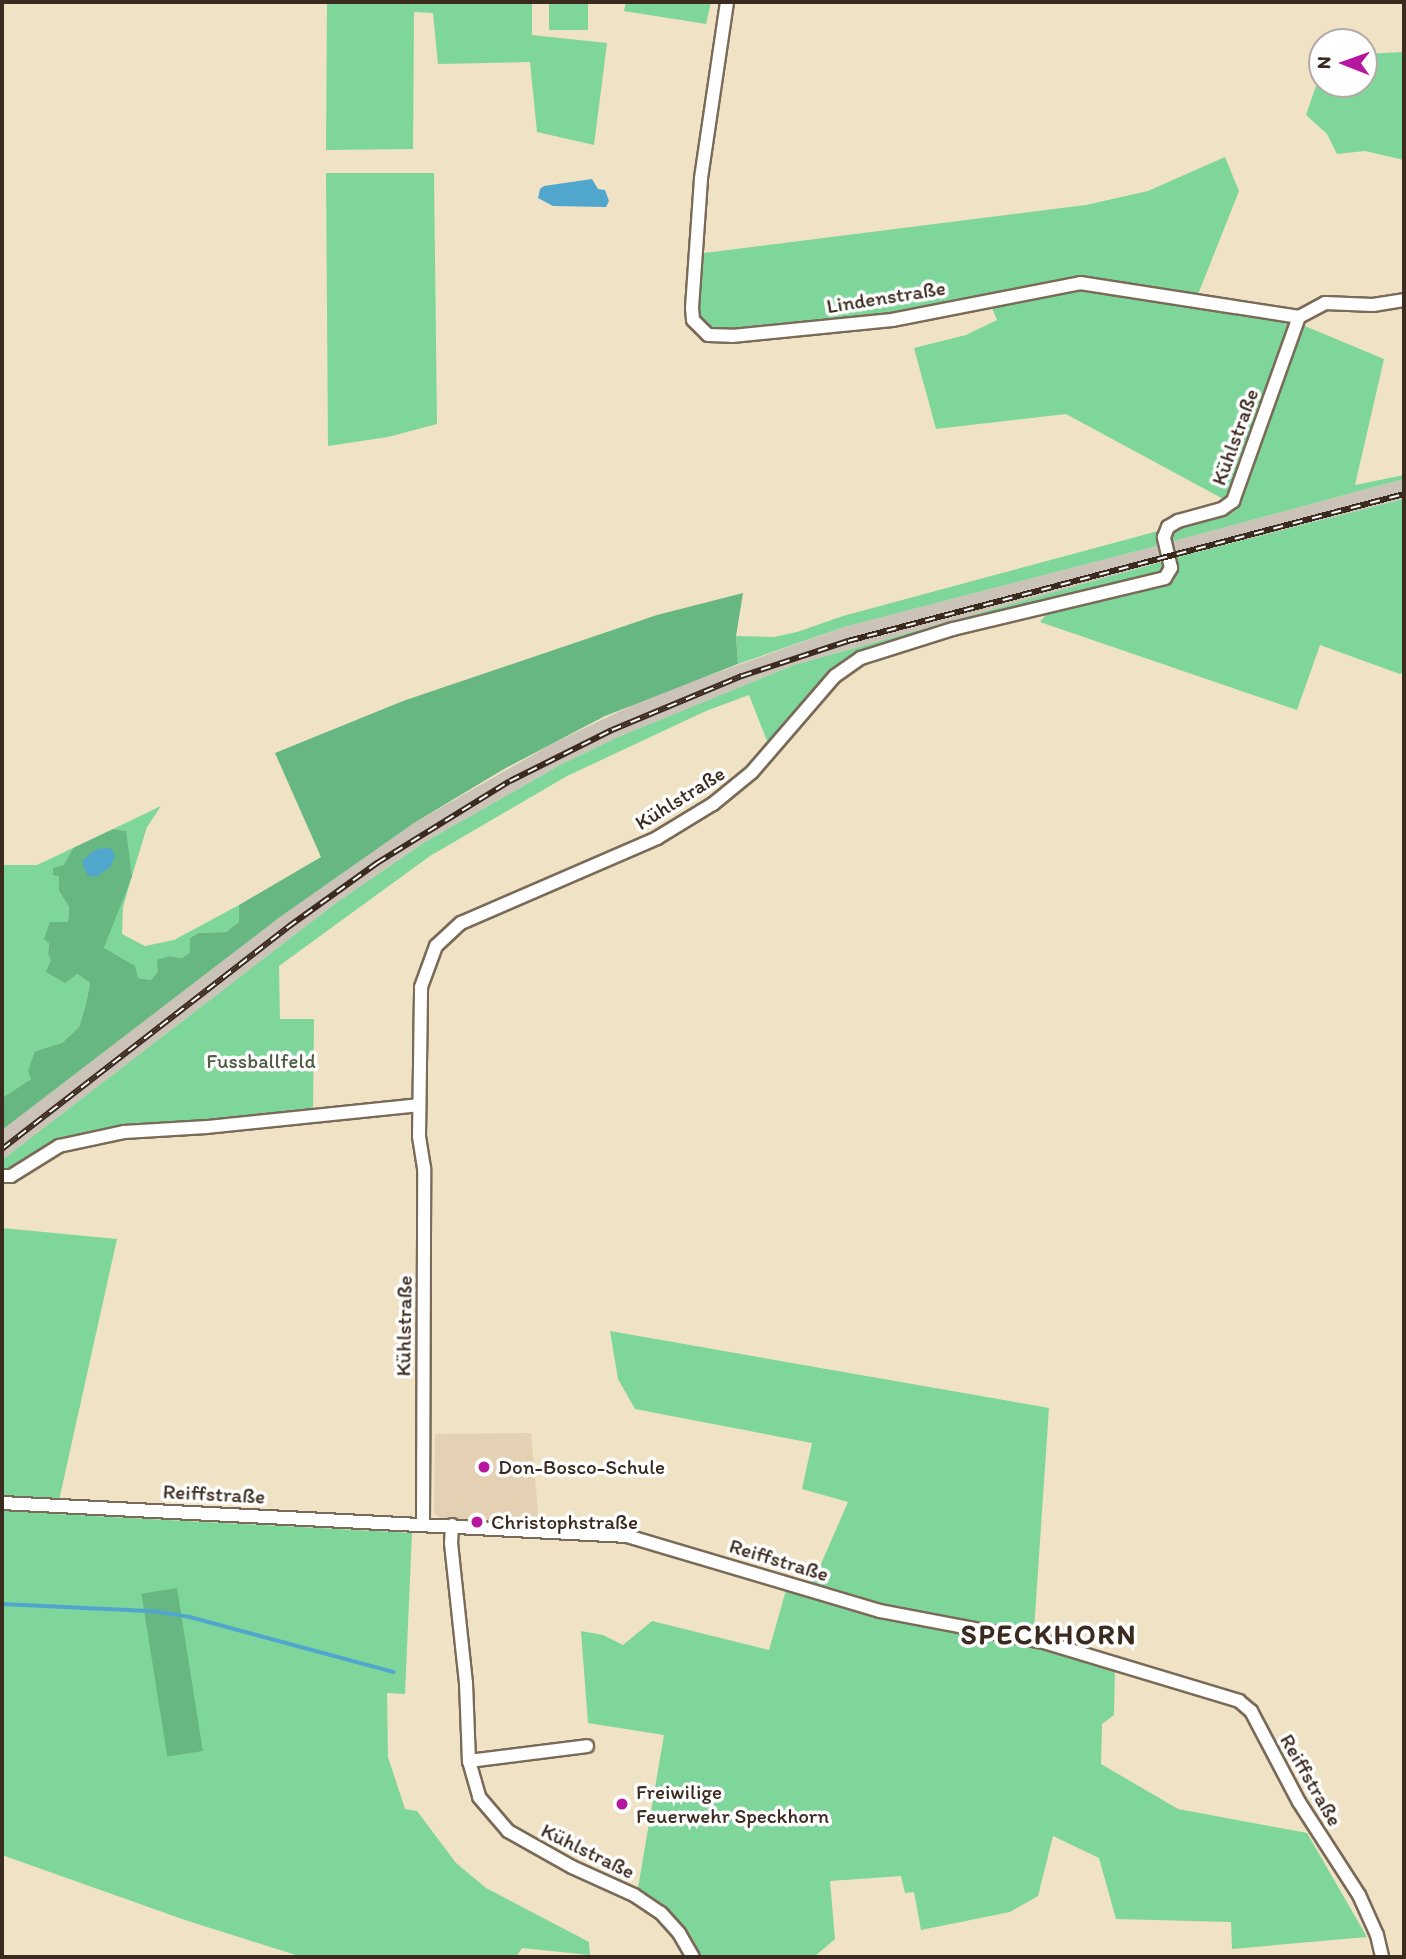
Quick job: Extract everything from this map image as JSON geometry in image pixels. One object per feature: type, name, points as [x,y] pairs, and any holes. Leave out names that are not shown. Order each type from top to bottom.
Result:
[{"type":"street","name":"Lindenstraße","points":[[727,2],[701,179],[692,308],[693,320],[708,335],[732,336],[892,320],[1080,283],[1299,317]]},
{"type":"street","points":[[1299,317],[1325,303],[1373,305],[1404,300]]},
{"type":"street","name":"Kühlstraße","points":[[424,1524],[424,1181],[419,1105],[421,987],[436,946],[449,931],[461,923],[657,838],[713,804],[751,772],[835,676],[861,658],[953,629],[1165,578],[1171,568],[1164,537],[1168,527],[1178,521],[1222,509],[1233,501],[1299,317]]},
{"type":"street","points":[[2,1176],[11,1176],[59,1146],[124,1132],[207,1127],[419,1105]]},
{"type":"street","name":"Reiffstraße","points":[[2,1503],[627,1536],[880,1611],[1047,1643],[1239,1701],[1251,1711],[1299,1802],[1359,1895],[1377,1935],[1382,1957]]},
{"type":"street","name":"Kühlstraße","points":[[452,1525],[451,1543],[463,1658],[469,1761],[479,1797],[499,1824],[572,1867],[634,1895],[661,1913],[679,1933],[694,1957]]},
{"type":"street","points":[[469,1761],[587,1746]]},
{"type":"shaded area","points":[[1404,479],[1404,499],[1174,558],[1170,542]]},
{"type":"shaded area","points":[[1160,545],[1165,561],[794,665],[618,737],[562,764],[425,842],[336,903],[2,1160],[2,1130],[280,917],[414,823],[552,744],[647,698],[844,627]]},
{"type":"shaded area","name":"Don-Bosco-Schule","points":[[531,1433],[539,1524],[442,1519],[434,1513],[435,1434]]},
{"type":"green space","points":[[327,2],[532,2],[532,35],[607,43],[594,145],[537,132],[530,62],[438,64],[433,13],[414,12],[413,149],[326,150]]},
{"type":"green space","points":[[549,2],[588,2],[588,30],[549,30]]},
{"type":"green space","points":[[626,2],[711,2],[706,24],[624,11]]},
{"type":"green space","points":[[1404,52],[1404,160],[1365,151],[1337,154],[1327,134],[1306,115],[1312,98],[1378,98],[1378,53]]},
{"type":"green space","points":[[1225,157],[1239,191],[1197,297],[1292,322],[1227,501],[1066,414],[936,429],[914,348],[966,335],[997,320],[988,298],[892,319],[733,335],[703,326],[695,311],[696,254],[1086,205],[1148,191]]},
{"type":"green space","points":[[326,173],[434,173],[437,424],[388,437],[328,446]]},
{"type":"green space","points":[[1300,324],[1384,359],[1355,485],[1404,475],[1404,479],[1170,542],[1173,528],[1224,511]]},
{"type":"green space","points":[[1404,499],[1404,672],[1400,674],[1320,645],[1297,710],[1040,622],[1048,612],[1174,581],[1174,558]]},
{"type":"green space","points":[[1162,530],[1160,545],[844,627],[738,664],[736,636],[774,637],[797,632],[843,616]]},
{"type":"green space","name":"Fussballfeld","points":[[1165,561],[1163,574],[862,654],[769,746],[749,695],[706,711],[567,776],[430,856],[279,966],[280,1019],[314,1019],[313,1113],[99,1136],[10,1174],[2,1173],[2,1160],[336,903],[425,842],[562,764],[618,737],[794,665]]},
{"type":"green space","points":[[743,593],[736,636],[738,664],[605,716],[504,769],[414,823],[280,917],[2,1130],[2,1098],[31,1079],[28,1071],[35,1051],[62,1043],[79,1027],[86,1004],[90,983],[77,974],[65,983],[46,972],[51,960],[48,954],[49,943],[44,939],[50,922],[68,922],[69,907],[59,891],[59,876],[53,875],[53,868],[64,865],[73,848],[113,829],[126,831],[132,876],[104,948],[135,966],[138,978],[151,980],[158,971],[157,960],[169,956],[182,958],[190,952],[190,938],[198,933],[226,932],[239,922],[239,905],[321,857],[275,753],[403,701],[657,615]]},
{"type":"green space","points":[[161,806],[147,827],[132,876],[123,907],[122,934],[145,946],[174,940],[239,905],[239,922],[226,932],[198,933],[190,938],[190,952],[182,958],[169,956],[151,980],[138,978],[104,948],[114,920],[126,831],[113,829]]},
{"type":"green space","points":[[73,848],[59,876],[59,891],[69,907],[68,922],[49,943],[48,954],[90,983],[86,1004],[79,1027],[62,1043],[35,1051],[31,1079],[2,1098],[2,865],[37,865]]},
{"type":"green space","points":[[2,1228],[117,1239],[56,1514],[412,1533],[405,1694],[387,1693],[388,1757],[405,1809],[417,1811],[456,1863],[486,1888],[589,1942],[590,1955],[522,1948],[516,1957],[302,1957],[185,1920],[2,1855]]},
{"type":"green space","points":[[610,1331],[1049,1408],[1033,1645],[1115,1669],[1114,1715],[1102,1724],[1101,1764],[1178,1809],[1307,1833],[1367,1937],[1232,1949],[1231,1922],[1116,1919],[1099,1858],[1053,1836],[1038,1896],[1010,1912],[921,1930],[914,1892],[905,1893],[901,1876],[830,1881],[835,1939],[814,1957],[699,1957],[680,1924],[667,1908],[638,1888],[664,1735],[588,1723],[581,1631],[603,1635],[623,1645],[652,1621],[769,1650],[786,1590],[814,1580],[848,1502],[802,1489],[812,1443],[635,1409],[618,1379]]},
{"type":"green space","points":[[177,1588],[203,1751],[167,1757],[141,1594]]},
{"type":"water","points":[[592,179],[598,189],[605,190],[609,201],[606,207],[553,206],[538,198],[540,189],[544,186]]},
{"type":"water","points":[[112,849],[115,857],[110,867],[96,877],[87,875],[82,861],[95,850]]},
{"type":"waterway","points":[[2,1604],[153,1611],[190,1617],[394,1672]]},
{"type":"railway","points":[[2,1149],[288,927],[377,863],[510,781],[612,730],[742,676],[848,641],[1404,494]]},
{"type":"place","name":"Don-Bosco-Schule","points":[[484,1467]]},
{"type":"place","name":"Christophstraße","points":[[477,1522]]},
{"type":"place","name":"Freiwilige Feuerwehr Speckhorn","points":[[622,1804]]},
{"type":"district","name":"SPECKHORN","points":[[1049,1634]]}]
